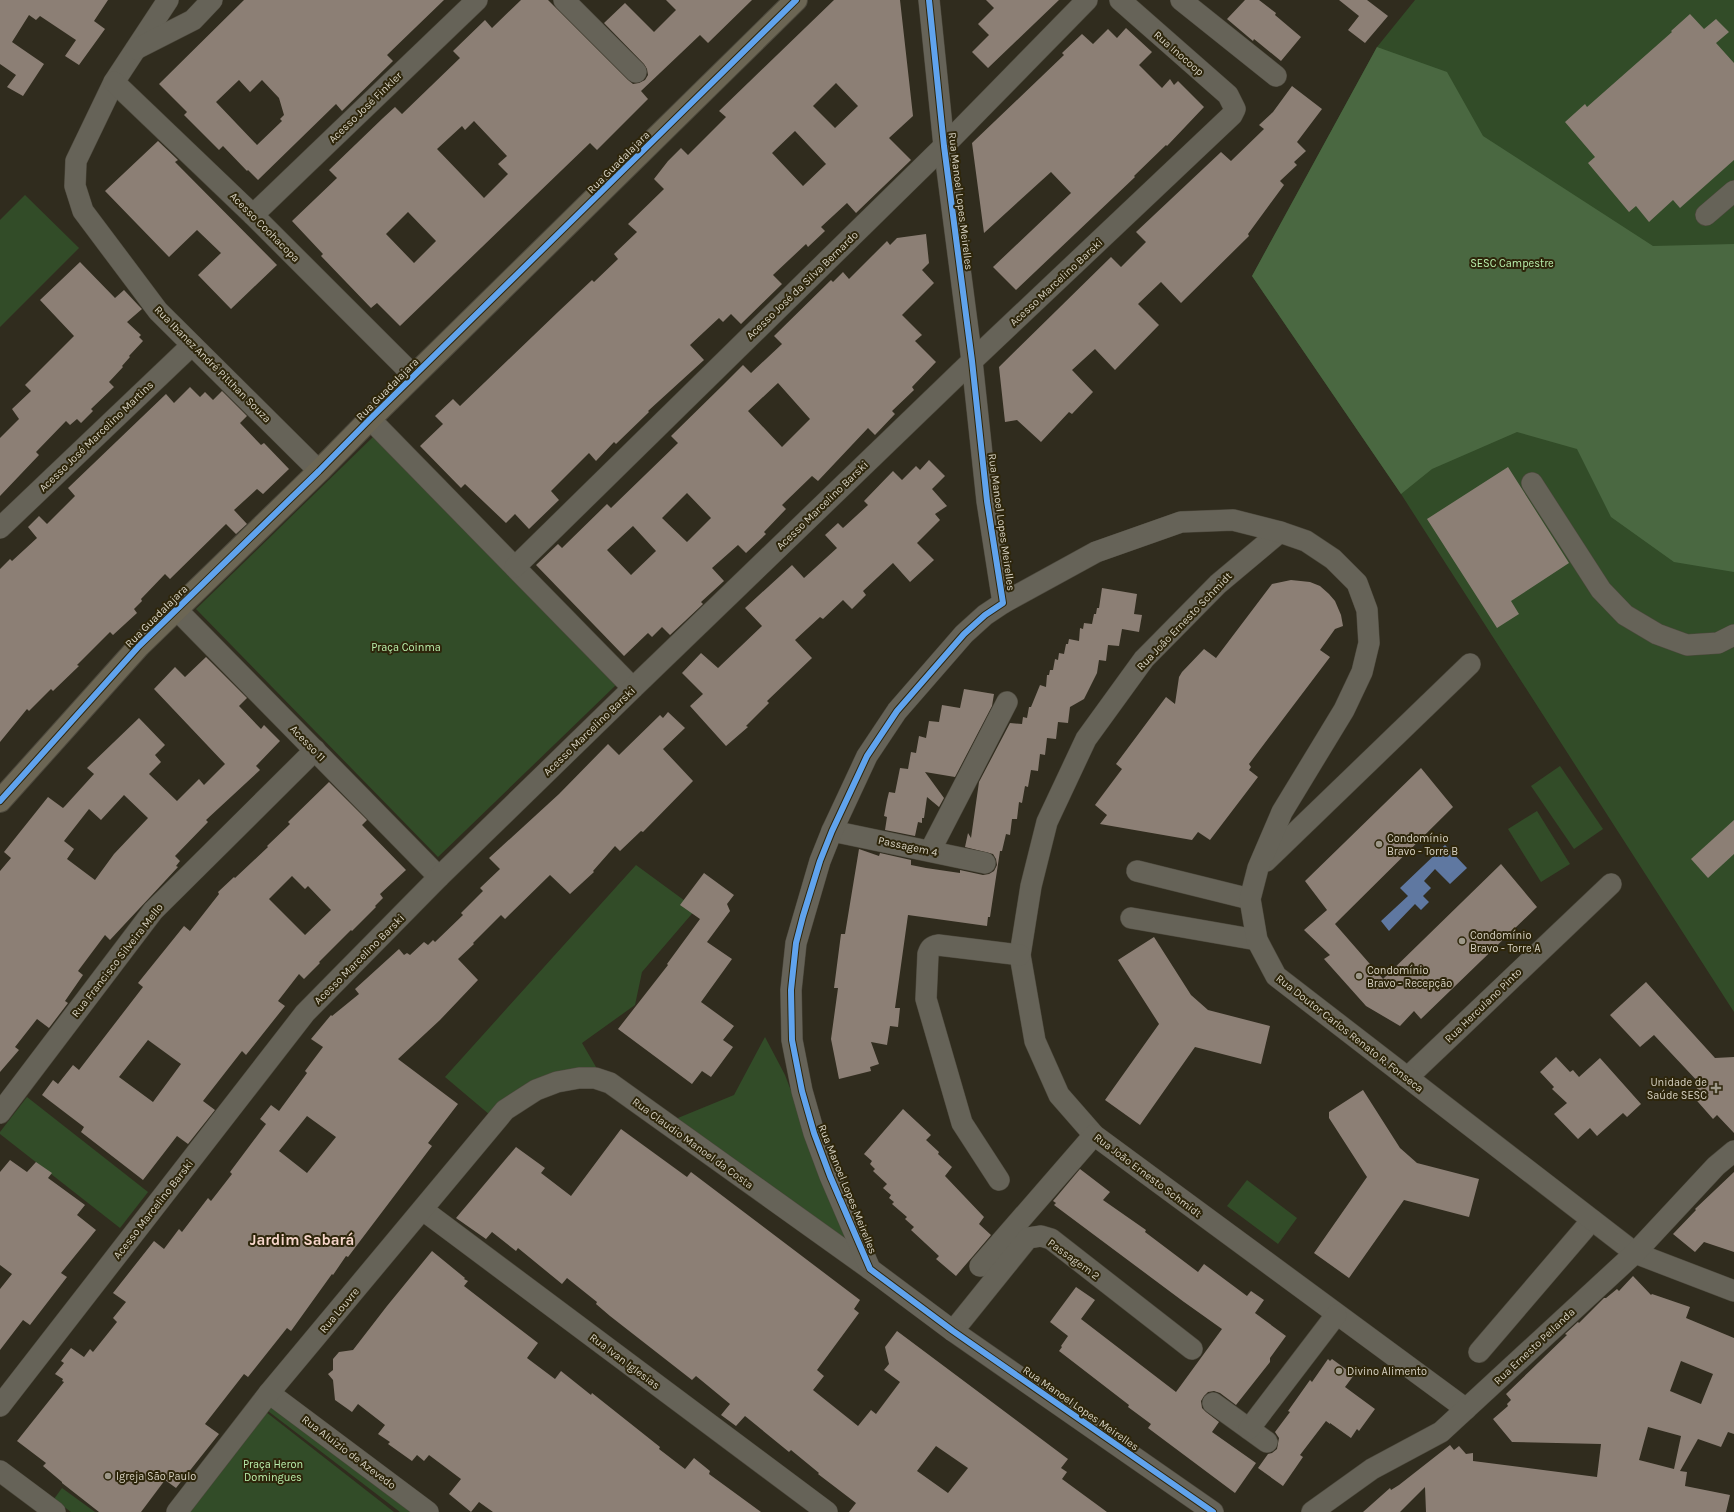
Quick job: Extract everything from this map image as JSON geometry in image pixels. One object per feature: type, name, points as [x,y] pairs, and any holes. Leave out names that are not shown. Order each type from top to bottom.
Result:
[{"type":"main road","name":"Rua Guadalajara","points":[[0,801],[139,646],[319,471],[796,0]]},
{"type":"street","name":"Rua Ibanez André Pitthan Souza","points":[[168,0],[114,82],[76,161],[75,186],[83,211],[158,311],[319,471]]},
{"type":"street","points":[[134,50],[193,20],[212,0]]},
{"type":"street","name":"Acesso José Finkler","points":[[253,215],[477,0]]},
{"type":"street","points":[[564,0],[636,72]]},
{"type":"street","name":"Rua Manoel Lopes Meirelles","points":[[929,0],[944,146],[972,361],[987,501],[1003,603],[985,615],[964,634],[897,711],[867,756],[832,831],[811,890],[796,943],[791,990],[792,1040],[802,1091],[814,1133],[830,1176],[870,1269],[953,1331],[1213,1512]]},
{"type":"street","name":"Acesso José da Silva Bernardo","points":[[515,567],[944,146],[1087,0]]},
{"type":"street","name":"Rua Inocoop","points":[[1120,0],[1228,95],[1235,108]]},
{"type":"street","points":[[1181,0],[1276,76]]},
{"type":"street","name":"Acesso Coohacopa","points":[[114,82],[253,215],[414,376]]},
{"type":"street","name":"Acesso Marcelino Barski","points":[[0,1406],[305,1013],[439,878],[633,688],[972,361],[1228,121],[1235,108]]},
{"type":"street","points":[[1706,215],[1734,191]]},
{"type":"street","name":"Acesso José Marcelino Martins","points":[[0,528],[192,345]]},
{"type":"street","points":[[370,419],[633,688]]},
{"type":"street","points":[[1532,483],[1601,590],[1625,615],[1657,634],[1687,645],[1718,643],[1734,635]]},
{"type":"street","name":"Rua Doutor Carlos Renato R. Fonseca","points":[[1003,603],[1096,552],[1181,522],[1233,520],[1280,532],[1306,541],[1333,559],[1357,583],[1367,610],[1369,643],[1362,672],[1344,710],[1282,812],[1258,868],[1250,899],[1257,940],[1276,976],[1635,1254],[1734,1290]]},
{"type":"street","name":"Rua João Ernesto Schmidt","points":[[1280,532],[1218,584],[1144,658],[1086,739],[1047,822],[1031,886],[1020,955],[1035,1041],[1059,1095],[1094,1136],[1466,1409]]},
{"type":"street","name":"Acesso 11","points":[[176,609],[439,878]]},
{"type":"street","points":[[1258,868],[1470,664]]},
{"type":"street","points":[[930,851],[1007,702]]},
{"type":"street","name":"Rua Francisco Silveira Mello","points":[[0,1113],[153,911],[315,750]]},
{"type":"street","name":"Passagem 4","points":[[832,831],[985,862]]},
{"type":"street","points":[[1137,871],[1250,899]]},
{"type":"street","name":"Rua Herculano Pinto","points":[[1408,1078],[1611,884]]},
{"type":"street","points":[[1131,918],[1257,940]]},
{"type":"street","points":[[999,1180],[962,1123],[926,998],[928,954],[930,949],[938,945],[1020,955]]},
{"type":"street","name":"Rua Claudio Manoel da Costa","points":[[504,1110],[536,1090],[557,1082],[579,1078],[595,1078],[610,1083],[870,1269]]},
{"type":"street","name":"Rua Louvre","points":[[177,1512],[269,1393],[423,1210],[504,1110]]},
{"type":"street","points":[[980,1266],[1094,1136]]},
{"type":"street","name":"Rua Ernesto Pellanda","points":[[1312,1512],[1372,1469],[1441,1432],[1635,1254],[1716,1166],[1734,1152]]},
{"type":"street","name":"Rua Ivan Iglesias","points":[[423,1210],[827,1512]]},
{"type":"street","points":[[1479,1352],[1592,1220]]},
{"type":"street","name":"Passagem 2","points":[[953,1331],[1028,1238],[1041,1236],[1051,1239],[1192,1349]]},
{"type":"street","points":[[1249,1429],[1336,1315]]},
{"type":"street","name":"Rua Aluizio de Azevedo","points":[[269,1393],[428,1512]]},
{"type":"street","points":[[1213,1403],[1266,1442]]},
{"type":"street","points":[[0,1471],[55,1512]]},
{"type":"green space","name":"SESC Campestre","points":[[1415,0],[1734,0],[1734,1012],[1401,494],[1252,276],[1377,47]]},
{"type":"green space","points":[[1377,47],[1447,72],[1483,136],[1653,246],[1734,244],[1734,572],[1674,562],[1611,517],[1577,449],[1517,432],[1432,469],[1401,494],[1252,276]]},
{"type":"green space","points":[[25,195],[79,248],[0,327],[0,220]]},
{"type":"green space","name":"Praça Coinma","points":[[374,436],[616,685],[438,857],[196,609]]},
{"type":"green space","points":[[1560,766],[1603,829],[1574,849],[1531,786]]},
{"type":"green space","points":[[1537,811],[1570,864],[1541,882],[1508,829]]},
{"type":"green space","points":[[636,865],[696,909],[642,972],[635,1005],[582,1043],[596,1067],[490,1115],[445,1077]]},
{"type":"green space","points":[[765,1037],[785,1075],[850,1246],[673,1120],[734,1095]]},
{"type":"green space","points":[[27,1097],[148,1192],[120,1228],[0,1134]]},
{"type":"green space","points":[[1247,1180],[1297,1218],[1278,1244],[1227,1206]]},
{"type":"green space","points":[[273,1405],[418,1512],[400,1512],[268,1411]]},
{"type":"green space","name":"Praça Heron Domingues","points":[[266,1412],[394,1512],[188,1512]]},
{"type":"green space","points":[[62,1488],[95,1512],[71,1512],[54,1499]]},
{"type":"water","points":[[1445,845],[1467,868],[1450,884],[1435,869],[1424,881],[1431,888],[1423,896],[1429,902],[1421,910],[1415,904],[1389,931],[1381,921],[1408,896],[1400,888]]},
{"type":"building","points":[[0,0],[108,0],[94,21],[105,29],[79,65],[65,56],[76,40],[40,16],[36,20],[29,15],[12,42],[44,64],[23,96],[7,87],[16,75],[0,64]]},
{"type":"building","points":[[244,0],[444,0],[387,55],[393,61],[342,111],[336,104],[258,180],[248,170],[247,171],[223,146],[219,150],[184,115],[187,112],[159,84]],"holes":[[[239,80],[250,92],[262,80],[279,98],[284,115],[280,119],[282,121],[257,145],[216,102]]]},
{"type":"building","points":[[521,0],[548,0],[633,84],[645,80],[648,75],[647,69],[644,64],[604,23],[625,3],[654,32],[676,10],[666,0],[752,0],[708,43],[700,35],[641,91],[648,99],[597,150],[590,143],[400,326],[377,303],[371,308],[321,256],[323,254],[292,221],[337,178],[329,170],[395,107],[402,114],[460,58],[453,51],[485,20],[492,28]],"holes":[[[474,121],[507,156],[498,164],[508,174],[484,198],[437,149],[462,126],[465,130]],[[408,212],[436,241],[414,263],[386,234]]]},
{"type":"building","points":[[834,0],[900,0],[913,116],[889,138],[911,160],[856,213],[847,203],[821,227],[825,231],[808,247],[806,244],[773,275],[782,284],[741,324],[731,314],[723,322],[719,318],[690,345],[704,360],[648,411],[649,412],[616,444],[614,442],[596,461],[589,453],[551,491],[559,500],[529,529],[515,514],[506,523],[465,484],[461,488],[420,446],[443,424],[435,416],[453,399],[460,406],[592,280],[594,282],[618,259],[614,254],[637,232],[628,224],[664,189],[654,179],[668,161],[681,148],[688,155],[726,117],[719,111]],"holes":[[[836,83],[858,106],[835,128],[813,106]],[[795,131],[826,164],[803,186],[772,153]]]},
{"type":"building","points":[[986,0],[1059,0],[988,68],[972,52],[989,35],[978,24],[994,8]]},
{"type":"building","points":[[1245,0],[1259,0],[1276,13],[1275,15],[1301,37],[1281,61],[1254,39],[1253,41],[1227,19]]},
{"type":"building","points":[[1339,0],[1367,0],[1388,16],[1365,43],[1348,30],[1359,16]]},
{"type":"building","points":[[1690,14],[1704,29],[1716,19],[1729,32],[1716,43],[1734,63],[1734,160],[1680,208],[1673,200],[1649,222],[1636,206],[1629,212],[1588,163],[1595,157],[1565,122],[1585,104],[1587,107],[1672,32],[1671,31]]},
{"type":"building","points":[[1126,28],[1152,52],[1139,65],[1162,88],[1170,79],[1174,85],[1178,81],[1204,107],[1167,146],[1166,145],[1134,176],[1135,177],[1016,290],[993,267],[1071,193],[1051,172],[984,233],[972,143],[1064,55],[1062,53],[1082,34],[1093,44],[1108,29],[1117,38]]},
{"type":"building","points":[[1292,86],[1322,109],[1297,142],[1306,151],[1294,162],[1297,165],[1280,181],[1284,185],[1248,234],[1249,236],[1181,303],[1161,282],[1138,304],[1159,325],[1115,370],[1095,349],[1072,370],[1093,392],[1072,414],[1069,412],[1041,442],[1017,420],[1005,422],[999,367],[1111,257],[1121,267],[1146,242],[1136,232],[1221,152],[1231,161],[1264,129],[1259,125],[1273,112]]},
{"type":"building","points":[[158,141],[178,160],[175,162],[277,265],[231,309],[198,275],[221,253],[197,230],[169,257],[105,191]]},
{"type":"building","points":[[926,234],[929,263],[922,270],[934,283],[902,315],[922,335],[915,341],[936,362],[912,387],[914,390],[892,411],[895,414],[875,435],[868,428],[818,481],[812,476],[782,505],[786,509],[764,532],[766,534],[746,553],[738,545],[712,568],[724,581],[701,602],[703,604],[685,621],[670,635],[662,627],[652,637],[648,633],[624,656],[536,565],[558,544],[562,548],[607,504],[611,508],[678,443],[671,436],[743,365],[751,373],[782,344],[774,336],[831,280],[833,282],[843,272],[849,279],[887,241],[890,245],[897,238]],"holes":[[[778,383],[810,419],[782,447],[748,411]],[[687,493],[711,518],[687,542],[662,518]],[[633,526],[656,551],[631,575],[607,550]]]},
{"type":"building","points":[[80,262],[115,298],[124,290],[142,309],[127,322],[141,335],[139,337],[143,341],[129,356],[130,357],[122,366],[123,367],[109,382],[114,387],[91,409],[93,411],[81,423],[77,419],[70,425],[66,421],[36,452],[39,455],[0,496],[0,438],[19,419],[12,409],[31,391],[25,385],[74,336],[40,300]]},
{"type":"building","points":[[190,387],[200,397],[205,392],[213,400],[222,391],[247,416],[240,423],[261,445],[264,443],[289,469],[263,494],[257,489],[234,510],[247,524],[236,534],[226,524],[170,579],[165,574],[141,599],[142,601],[134,609],[137,613],[113,635],[110,632],[77,665],[79,666],[53,691],[51,689],[29,711],[27,709],[0,742],[0,569],[10,559],[12,561],[37,538],[28,527],[39,516],[47,524],[75,496],[68,488],[166,394],[174,403]]},
{"type":"building","points":[[929,460],[945,476],[932,489],[947,506],[935,514],[940,520],[917,543],[934,560],[910,582],[893,563],[863,591],[866,595],[852,609],[843,600],[823,619],[820,617],[795,640],[812,658],[767,701],[769,703],[746,726],[748,727],[726,746],[690,706],[703,694],[682,673],[701,653],[718,668],[762,626],[745,608],[792,565],[804,578],[837,548],[825,535],[838,523],[843,528],[868,505],[864,501],[893,471],[902,480],[916,466],[920,470]]},
{"type":"building","points":[[1508,467],[1569,563],[1511,601],[1519,614],[1497,628],[1427,519]]},
{"type":"building","points":[[1291,580],[1310,582],[1320,586],[1335,601],[1341,615],[1343,626],[1335,629],[1320,650],[1330,657],[1249,764],[1251,767],[1249,770],[1258,777],[1210,840],[1198,832],[1192,840],[1100,824],[1107,815],[1095,805],[1122,769],[1116,764],[1166,697],[1175,704],[1179,677],[1182,672],[1204,649],[1216,658],[1272,584]]},
{"type":"building","points":[[1102,588],[1137,594],[1134,614],[1142,615],[1139,632],[1122,629],[1119,646],[1108,645],[1106,661],[1099,660],[1097,673],[1084,699],[1070,707],[1068,723],[1058,722],[1056,739],[1047,738],[1045,755],[1040,754],[1038,771],[1031,770],[1028,787],[1025,786],[1022,803],[1019,802],[1017,819],[1012,819],[1010,835],[1006,834],[1002,851],[1000,851],[990,917],[988,917],[987,926],[908,915],[895,1008],[900,1008],[898,1027],[890,1026],[887,1045],[871,1042],[879,1064],[870,1067],[871,1071],[839,1079],[831,1039],[838,988],[834,988],[841,934],[845,934],[859,849],[879,856],[880,853],[911,860],[911,865],[926,868],[960,873],[960,870],[983,875],[994,871],[997,865],[993,854],[965,847],[968,833],[971,838],[979,782],[1010,723],[1022,724],[1023,717],[1027,718],[1029,707],[1031,707],[1040,685],[1046,687],[1047,675],[1049,675],[1050,670],[1053,670],[1055,659],[1058,660],[1059,653],[1064,654],[1066,644],[1068,644],[1069,639],[1079,641],[1080,628],[1083,629],[1084,623],[1092,624],[1094,614],[1096,614],[1097,608],[1099,608]]},
{"type":"building","points":[[206,657],[247,698],[239,706],[261,729],[264,725],[280,741],[256,766],[260,770],[206,820],[208,822],[175,856],[180,861],[176,866],[178,867],[110,940],[105,935],[78,971],[83,975],[65,1001],[68,1003],[49,1028],[37,1019],[15,1047],[19,1050],[0,1072],[0,871],[11,858],[4,852],[48,797],[63,808],[94,774],[87,768],[139,718],[165,745],[155,755],[161,762],[149,774],[177,801],[199,779],[204,785],[225,764],[154,689],[175,667],[185,677]],"holes":[[[124,795],[148,818],[114,854],[95,880],[67,859],[74,849],[64,841],[89,809],[101,820]]]},
{"type":"building","points":[[964,689],[994,694],[992,706],[955,777],[925,772],[944,798],[939,807],[927,797],[924,818],[922,818],[922,823],[918,822],[915,836],[885,830],[887,817],[884,816],[887,800],[889,792],[895,793],[900,768],[908,769],[911,752],[916,753],[919,736],[926,738],[929,721],[939,722],[942,705],[960,708]]},
{"type":"building","points":[[668,712],[685,728],[663,749],[693,781],[643,832],[641,831],[620,851],[615,846],[593,871],[594,872],[570,894],[550,875],[505,919],[501,915],[458,959],[478,980],[440,1020],[398,1059],[458,1104],[428,1143],[432,1146],[348,1257],[346,1256],[333,1275],[332,1274],[291,1331],[287,1328],[248,1377],[244,1374],[205,1424],[219,1434],[176,1488],[165,1480],[141,1512],[99,1512],[43,1466],[46,1463],[17,1441],[64,1382],[62,1381],[63,1379],[55,1374],[64,1363],[61,1361],[71,1348],[84,1357],[90,1349],[93,1352],[117,1322],[113,1318],[126,1302],[113,1293],[154,1241],[164,1249],[179,1229],[182,1232],[208,1198],[211,1201],[232,1174],[230,1172],[266,1124],[260,1119],[271,1105],[279,1111],[307,1073],[305,1071],[323,1047],[311,1039],[331,1015],[332,1016],[359,994],[355,989],[399,949],[404,955],[407,953],[410,955],[424,942],[428,945],[433,940],[435,942],[463,915],[461,913],[483,891],[480,888],[500,869],[489,858],[559,794],[608,744],[619,755],[660,715],[663,718]],"holes":[[[307,1116],[336,1137],[307,1173],[279,1151]]]},
{"type":"building","points":[[1421,768],[1453,807],[1335,924],[1383,979],[1501,864],[1537,907],[1421,1019],[1414,1011],[1400,1026],[1366,1006],[1324,959],[1330,955],[1304,930],[1327,910],[1305,881]]},
{"type":"building","points":[[329,782],[367,820],[362,825],[406,870],[380,894],[383,898],[375,906],[376,907],[319,962],[320,963],[304,979],[299,974],[278,1001],[285,1006],[246,1055],[242,1051],[203,1101],[215,1110],[188,1144],[177,1136],[143,1180],[81,1132],[84,1127],[42,1095],[53,1080],[58,1084],[73,1065],[79,1070],[143,987],[138,983],[184,926],[190,931],[219,894],[218,892],[268,847],[267,846],[290,824],[288,822]],"holes":[[[292,876],[305,889],[308,886],[331,910],[305,935],[269,899]],[[148,1040],[181,1064],[153,1102],[119,1077]]]},
{"type":"building","points":[[1734,820],[1734,854],[1708,878],[1691,859]]},
{"type":"building","points":[[704,873],[734,895],[727,904],[730,911],[707,942],[732,959],[701,1002],[734,1026],[723,1040],[733,1047],[711,1077],[702,1071],[692,1084],[618,1029],[668,965],[667,964],[700,919],[680,905]]},
{"type":"building","points":[[1154,937],[1191,995],[1208,1010],[1270,1026],[1261,1064],[1195,1047],[1140,1125],[1105,1100],[1159,1024],[1118,960]]},
{"type":"building","points":[[1646,982],[1715,1058],[1734,1057],[1734,1133],[1717,1115],[1713,1119],[1691,1094],[1701,1085],[1654,1035],[1640,1047],[1610,1015]]},
{"type":"building","points":[[1556,1057],[1570,1072],[1573,1070],[1579,1077],[1600,1058],[1641,1104],[1627,1117],[1623,1113],[1597,1136],[1590,1128],[1578,1139],[1554,1114],[1567,1103],[1552,1089],[1554,1087],[1540,1072]]},
{"type":"building","points":[[1363,1090],[1400,1148],[1417,1163],[1479,1179],[1469,1217],[1404,1200],[1349,1278],[1314,1253],[1367,1177],[1329,1118],[1329,1112]]},
{"type":"building","points":[[903,1109],[931,1135],[926,1140],[952,1167],[945,1176],[984,1217],[979,1224],[991,1235],[956,1276],[936,1259],[939,1256],[911,1230],[914,1227],[905,1219],[907,1217],[892,1204],[894,1202],[889,1198],[891,1195],[883,1188],[887,1184],[873,1171],[875,1169],[870,1164],[872,1161],[864,1154]]},
{"type":"building","points":[[621,1129],[687,1177],[691,1172],[860,1300],[854,1309],[859,1313],[817,1370],[824,1376],[813,1390],[858,1426],[871,1410],[876,1414],[900,1382],[884,1370],[889,1364],[885,1347],[897,1331],[1068,1459],[1061,1468],[1067,1472],[1062,1479],[1107,1512],[849,1512],[856,1503],[818,1474],[819,1473],[791,1450],[789,1452],[745,1416],[736,1426],[721,1415],[730,1404],[696,1376],[692,1380],[610,1316],[596,1304],[597,1302],[567,1278],[562,1284],[518,1248],[516,1251],[492,1232],[486,1239],[456,1218],[516,1147],[545,1168],[541,1173],[571,1196]],"holes":[[[936,1446],[968,1468],[948,1493],[917,1471]]]},
{"type":"building","points":[[10,1160],[27,1172],[36,1162],[52,1173],[48,1178],[85,1205],[77,1215],[96,1230],[61,1273],[67,1277],[30,1325],[23,1320],[0,1350],[0,1289],[12,1274],[0,1265],[0,1172]]},
{"type":"building","points":[[1080,1169],[1110,1192],[1103,1200],[1146,1230],[1145,1232],[1198,1272],[1204,1264],[1247,1296],[1251,1291],[1264,1300],[1255,1313],[1286,1336],[1270,1358],[1270,1362],[1236,1405],[1220,1393],[1214,1391],[1208,1392],[1201,1401],[1202,1408],[1219,1422],[1212,1432],[1256,1463],[1235,1493],[1148,1428],[1151,1424],[1128,1407],[1129,1405],[1059,1351],[1068,1336],[1050,1322],[1076,1287],[1095,1300],[1081,1319],[1176,1392],[1222,1329],[1054,1205],[1056,1203],[1053,1201]]},
{"type":"building","points":[[1734,1172],[1734,1252],[1704,1242],[1695,1252],[1673,1234],[1696,1210],[1695,1209]]},
{"type":"building","points":[[432,1251],[468,1281],[464,1286],[538,1343],[527,1358],[555,1379],[561,1371],[591,1395],[592,1393],[660,1447],[659,1449],[685,1469],[694,1458],[710,1471],[709,1474],[761,1512],[493,1512],[479,1502],[471,1512],[449,1494],[461,1479],[429,1455],[424,1461],[417,1455],[412,1461],[388,1444],[390,1442],[378,1434],[385,1425],[358,1404],[352,1412],[335,1400],[333,1380],[328,1374],[333,1370],[333,1359],[339,1352],[353,1350]]},
{"type":"building","points":[[1633,1276],[1651,1295],[1652,1294],[1690,1307],[1686,1318],[1734,1338],[1734,1434],[1728,1432],[1721,1447],[1698,1439],[1680,1471],[1687,1472],[1685,1486],[1730,1495],[1726,1512],[1426,1512],[1425,1487],[1400,1512],[1363,1512],[1390,1488],[1391,1490],[1399,1485],[1450,1445],[1454,1450],[1459,1446],[1466,1454],[1473,1453],[1473,1461],[1597,1477],[1601,1444],[1512,1442],[1493,1419],[1508,1406],[1507,1404],[1511,1400],[1506,1394],[1567,1335],[1565,1334],[1578,1322],[1579,1323],[1604,1298],[1617,1289],[1619,1291]],"holes":[[[1681,1361],[1713,1374],[1701,1404],[1670,1391]],[[1648,1427],[1681,1436],[1674,1469],[1639,1460]]]},
{"type":"building","points":[[1328,1359],[1330,1361],[1332,1359],[1354,1375],[1345,1387],[1375,1409],[1359,1431],[1357,1429],[1351,1438],[1326,1421],[1300,1455],[1303,1457],[1283,1486],[1258,1468],[1268,1454],[1277,1449],[1279,1438],[1275,1432],[1290,1412],[1288,1411],[1310,1380],[1312,1382]]},
{"type":"cycle path","points":[[0,801],[139,646],[319,471],[796,0]]},
{"type":"cycle path","points":[[929,0],[944,146],[972,361],[987,501],[1003,603],[985,615],[964,634],[897,711],[867,756],[832,831],[820,861],[803,916],[796,943],[791,990],[792,1040],[802,1091],[814,1133],[830,1176],[870,1269],[953,1331],[1213,1512]]},
{"type":"place","name":"Condomínio Bravo - Torre B","points":[[1379,844]]},
{"type":"place","name":"Condomínio Bravo - Torre A","points":[[1462,941]]},
{"type":"place","name":"Condomínio Bravo - Recepção","points":[[1359,976]]},
{"type":"place","name":"Unidade de Saúde SESC","points":[[1716,1088]]},
{"type":"place","name":"Divino Alimento","points":[[1339,1371]]},
{"type":"place","name":"Igreja São Paulo","points":[[108,1476]]},
{"type":"district","name":"Jardim Sabará","points":[[302,1240]]}]
